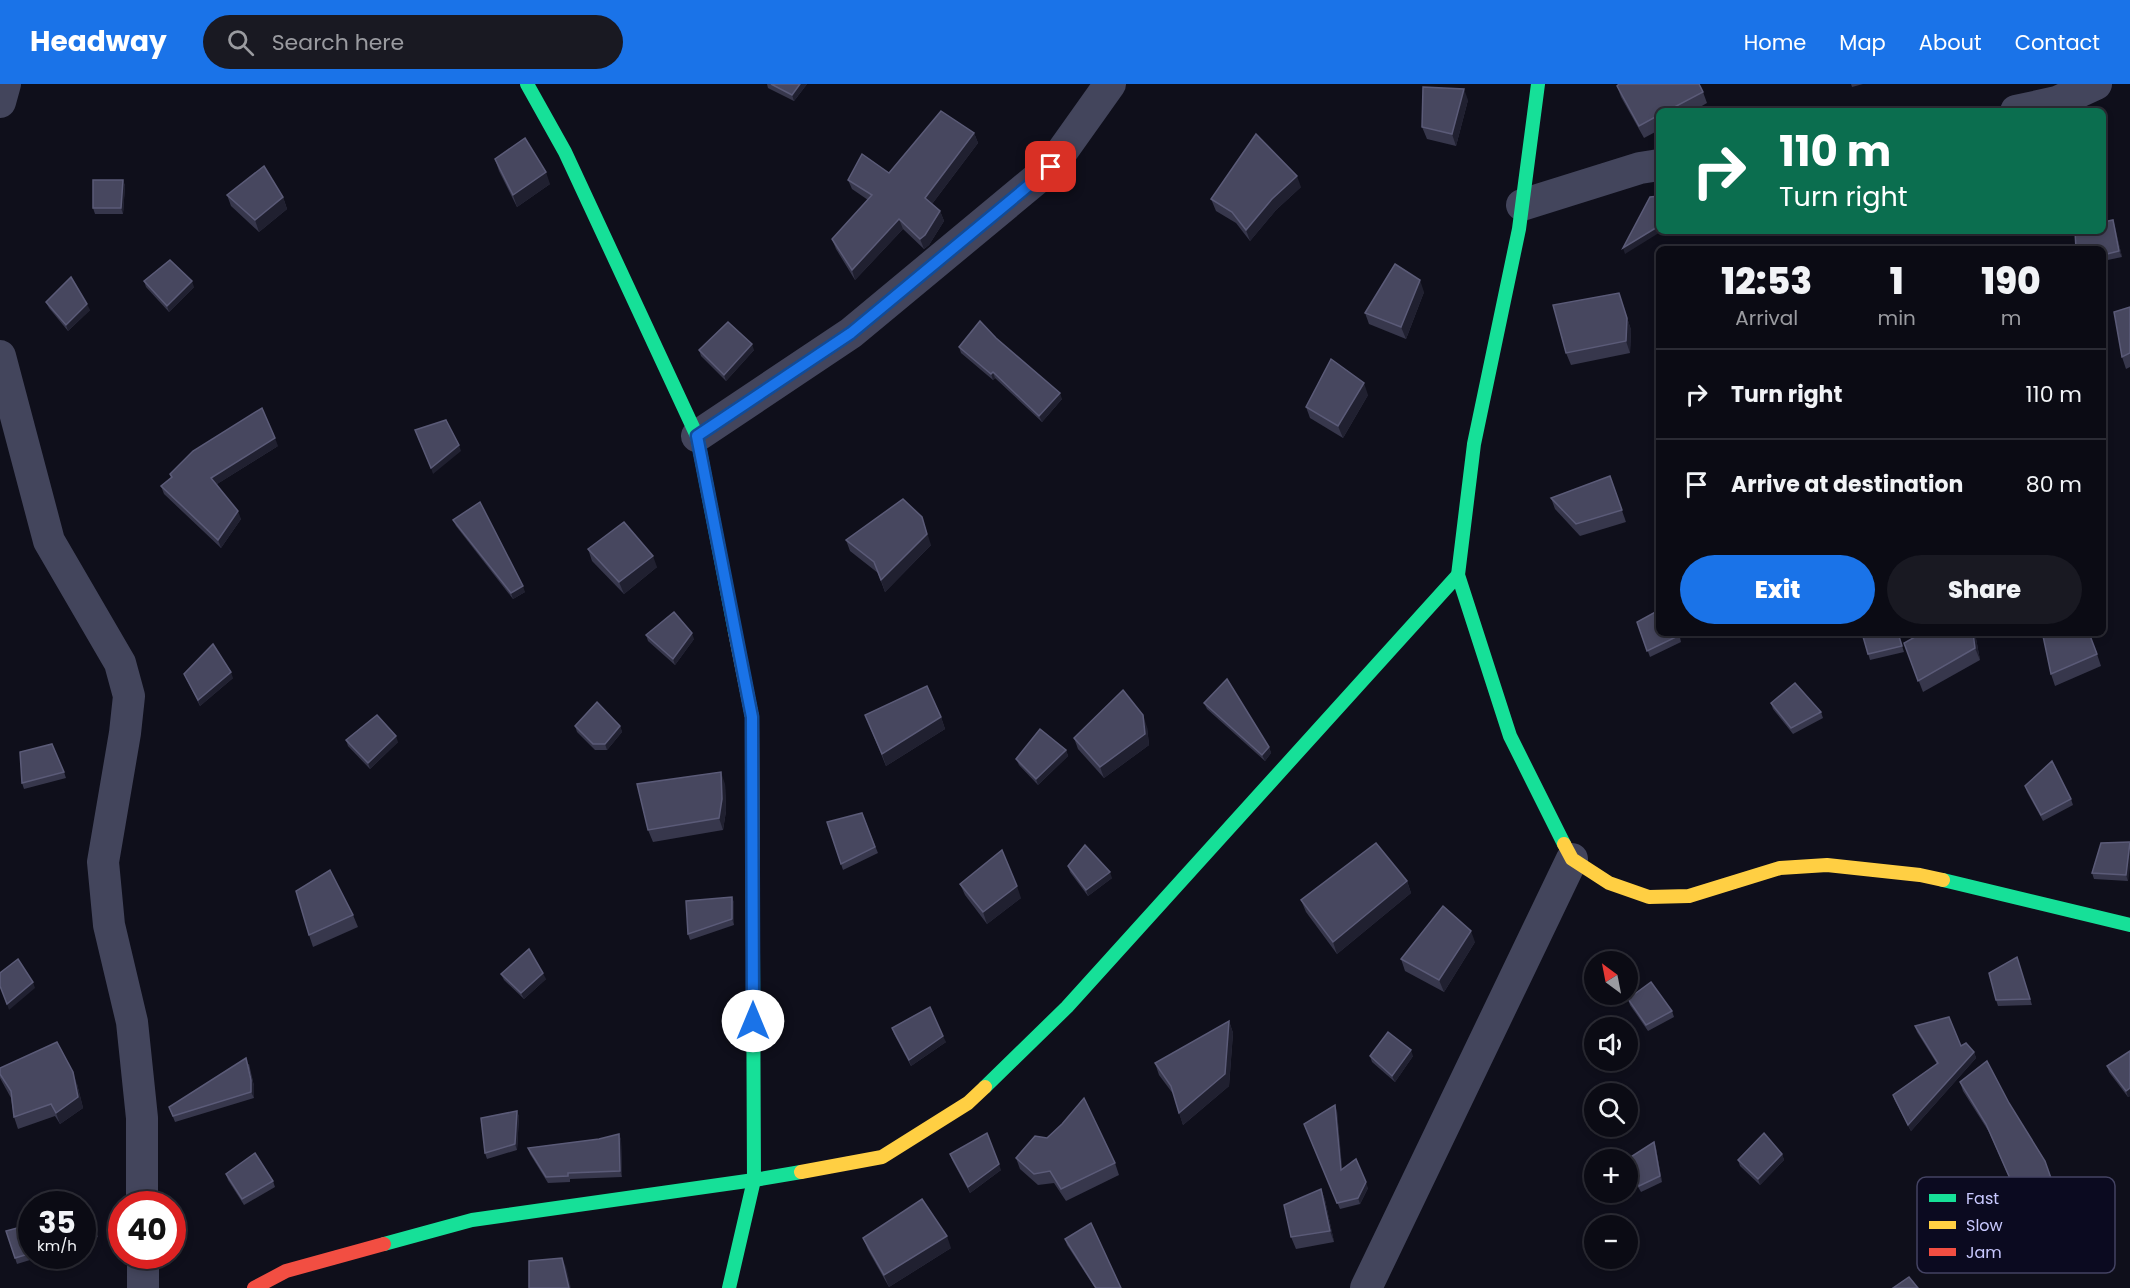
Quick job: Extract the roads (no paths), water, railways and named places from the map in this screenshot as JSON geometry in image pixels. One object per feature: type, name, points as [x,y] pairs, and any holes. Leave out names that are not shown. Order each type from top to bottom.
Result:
[{"type":"street","points":[[0,102],[5,84]]},
{"type":"street","points":[[526,84],[565,152],[697,436],[752,717],[754,1180],[729,1288]]},
{"type":"street","points":[[697,436],[851,333],[1051,167],[1110,84]]},
{"type":"street","points":[[1538,84],[1519,230],[1474,444],[1458,575],[1510,736],[1572,859],[1609,884],[1650,897],[1689,896],[1780,868],[1827,865],[1920,875],[2130,925]]},
{"type":"street","points":[[2030,108],[2057,102],[2096,84]]},
{"type":"street","points":[[1522,205],[1640,168],[1656,165]]},
{"type":"street","points":[[0,356],[49,541],[120,663],[129,696],[103,862],[109,925],[132,1023],[142,1118],[142,1191]]},
{"type":"street","points":[[254,1288],[286,1271],[472,1220],[754,1180],[882,1156],[968,1102],[1067,1007],[1458,575]]},
{"type":"street","points":[[1366,1288],[1572,859]]},
{"type":"street","points":[[143,1269],[143,1288]]}]
